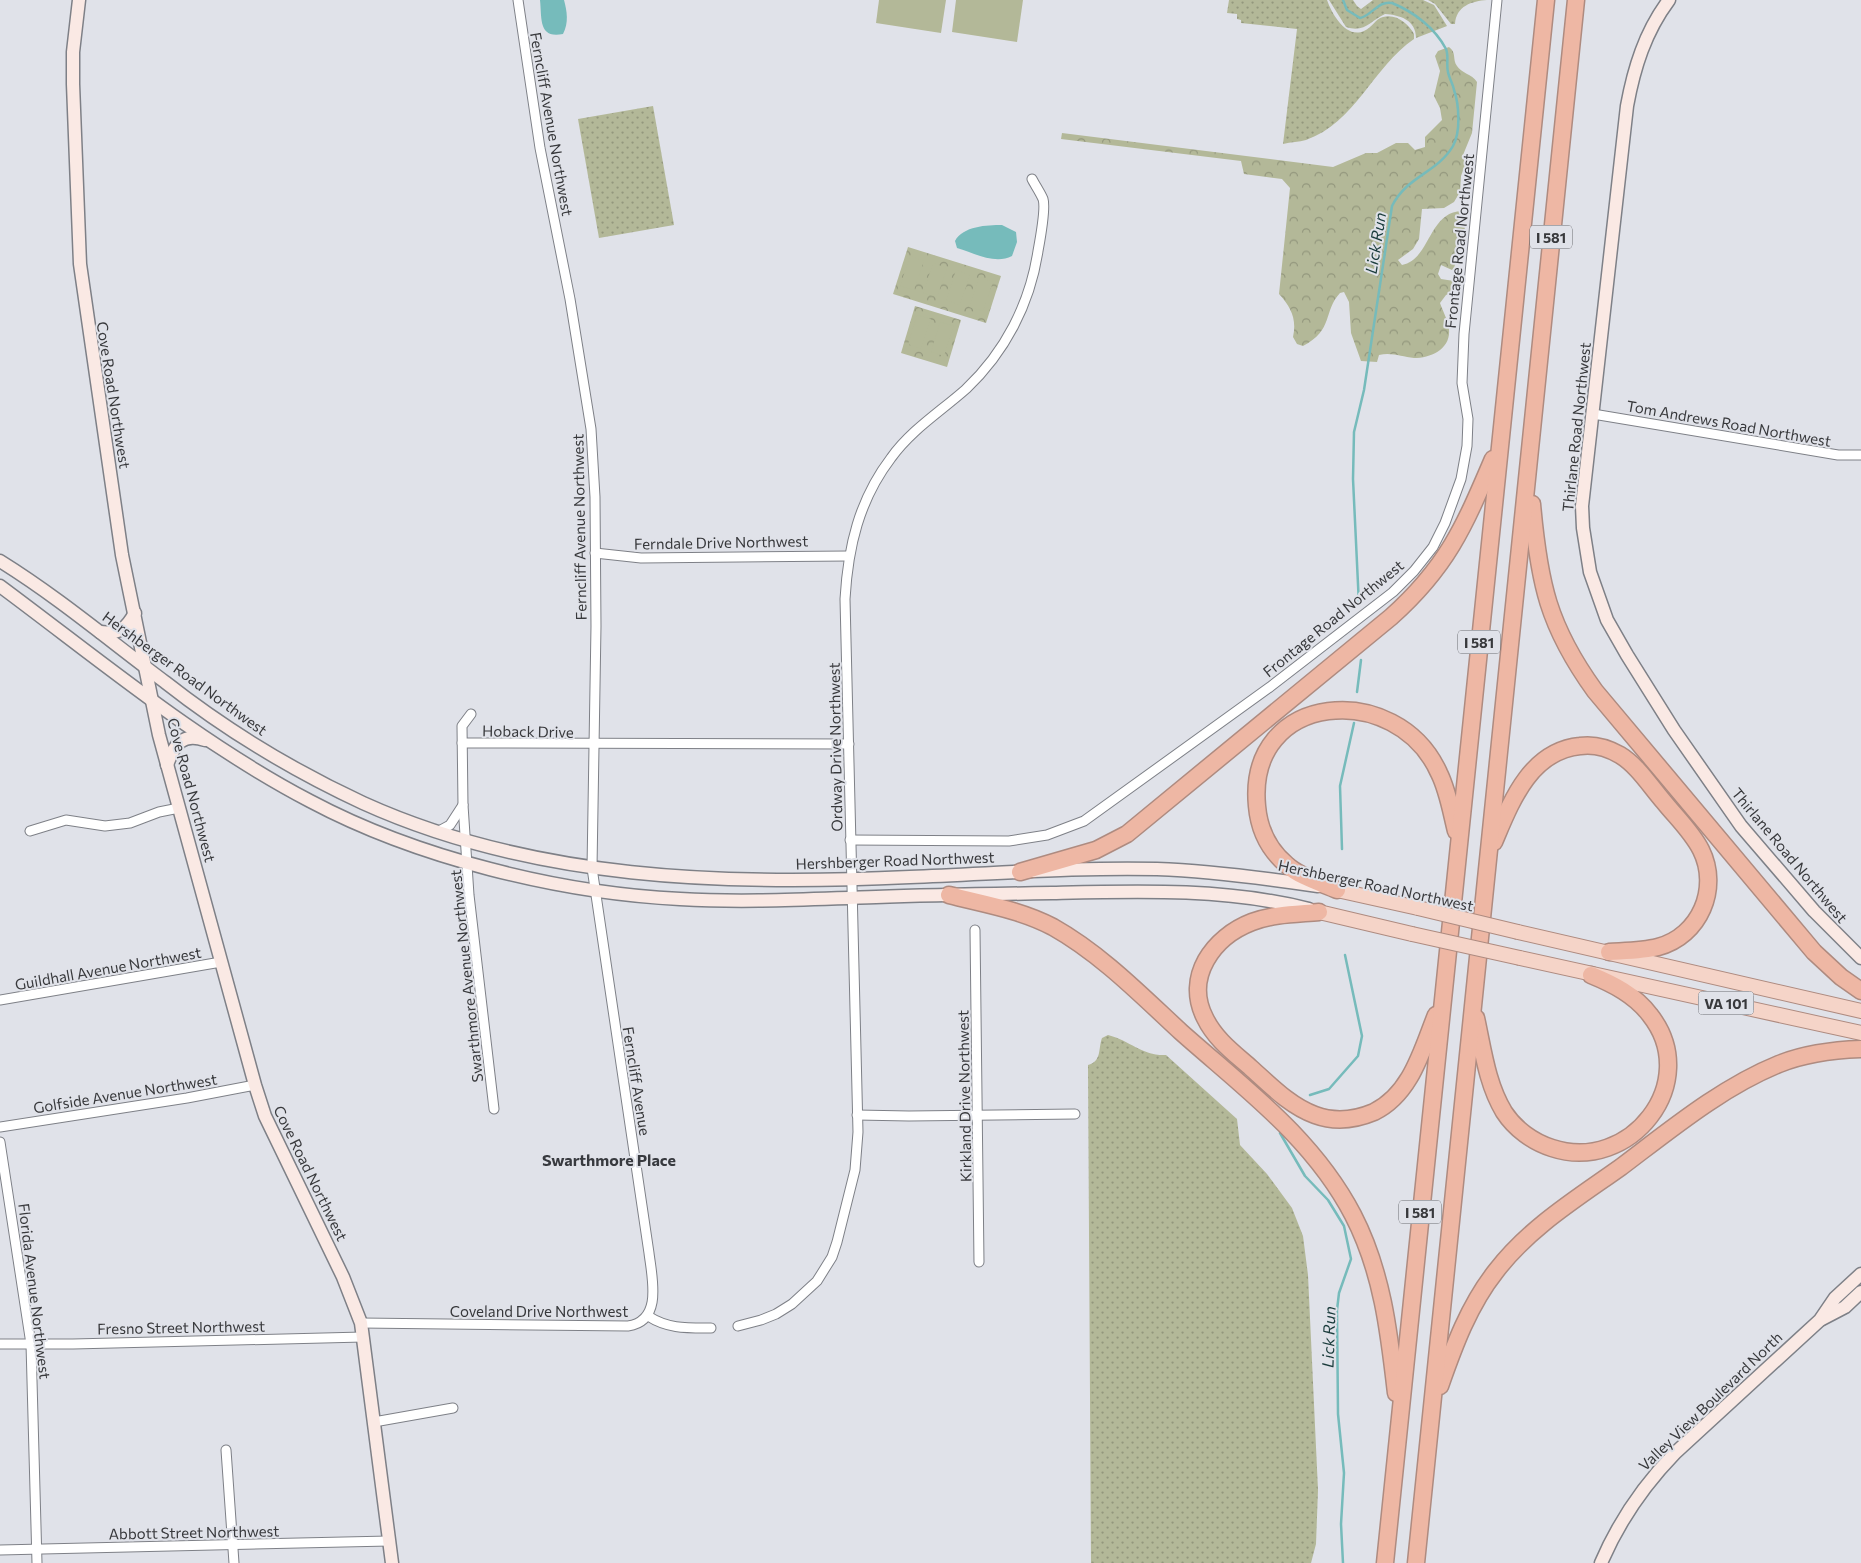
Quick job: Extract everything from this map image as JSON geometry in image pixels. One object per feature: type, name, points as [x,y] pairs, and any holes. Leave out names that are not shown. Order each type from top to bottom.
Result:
[{"type":"highway","name":"I 581","points":[[1385,1563],[1546,0]]},
{"type":"highway","name":"I 581","points":[[1416,1563],[1529,474],[1576,0]]},
{"type":"highway","points":[[1020,872],[1096,850],[1127,834],[1391,617],[1425,584],[1455,544],[1468,519],[1500,441]]},
{"type":"highway","points":[[1529,474],[1536,553],[1542,586],[1557,629],[1580,670],[1595,692],[1814,952],[1840,977],[1861,991]]},
{"type":"highway","points":[[1338,890],[1288,866],[1266,838],[1257,813],[1257,782],[1263,760],[1278,737],[1305,716],[1331,709],[1360,710],[1385,719],[1412,736],[1430,756],[1439,772],[1447,792],[1459,844]]},
{"type":"highway","points":[[1488,856],[1520,786],[1530,772],[1552,754],[1571,746],[1592,745],[1611,750],[1629,762],[1694,839],[1705,859],[1709,884],[1698,919],[1681,936],[1660,947],[1609,952]]},
{"type":"highway","points":[[948,895],[1022,914],[1052,927],[1074,940],[1139,994],[1252,1094],[1310,1151],[1353,1215],[1375,1267],[1387,1319],[1399,1427]]},
{"type":"highway","points":[[1319,912],[1265,918],[1238,928],[1225,937],[1208,954],[1198,984],[1200,1007],[1204,1018],[1217,1036],[1296,1106],[1316,1115],[1340,1120],[1365,1116],[1382,1107],[1403,1087],[1411,1075],[1443,997]]},
{"type":"highway","points":[[1473,1005],[1490,1083],[1496,1098],[1512,1123],[1534,1140],[1559,1151],[1583,1153],[1608,1148],[1639,1130],[1657,1108],[1666,1083],[1667,1056],[1658,1028],[1643,1006],[1616,987],[1591,975]]},
{"type":"highway","points":[[1431,1412],[1459,1334],[1475,1302],[1510,1254],[1547,1218],[1704,1108],[1758,1074],[1799,1057],[1826,1051],[1861,1048]]},
{"type":"main road","name":"Cove Road Northwest","points":[[79,0],[73,52],[73,84],[80,264],[122,554],[168,765],[254,1085],[268,1123],[343,1277],[361,1324],[392,1563]]},
{"type":"main road","name":"Thirlane Road Northwest","points":[[1669,0],[1647,38],[1638,60],[1627,106],[1582,506],[1583,528],[1590,572],[1607,620],[1658,705],[1723,803],[1836,936],[1861,958]]},
{"type":"main road","name":"Hershberger Road Northwest","points":[[0,561],[100,632],[206,713],[283,762],[365,804],[466,840],[616,872],[706,879],[851,878],[1154,869],[1216,872],[1338,890],[1861,1011]]},
{"type":"main road","name":"VA 101","points":[[0,586],[212,742],[250,767],[312,803],[400,841],[467,862],[552,883],[628,894],[699,900],[1157,891],[1197,893],[1283,904],[1591,975],[1861,1034]]},
{"type":"main road","points":[[100,632],[115,633],[123,630],[135,613]]},
{"type":"main road","points":[[168,765],[173,749],[185,738],[198,737],[212,742]]},
{"type":"main road","name":"Valley View Boulevard North","points":[[1601,1563],[1619,1525],[1654,1475],[1820,1320],[1835,1298],[1861,1274]]},
{"type":"main road","name":"Valley View Boulevard North","points":[[1820,1320],[1845,1307],[1861,1292]]},
{"type":"street","name":"Ferncliff Avenue Northwest","points":[[518,0],[540,148],[570,298],[586,393],[594,459],[592,868],[598,909]]},
{"type":"street","name":"Frontage Road Northwest","points":[[850,840],[1009,841],[1047,835],[1084,821],[1197,741],[1347,628],[1405,581],[1433,547],[1445,523],[1461,480],[1467,446],[1468,419],[1461,373],[1497,0]]},
{"type":"street","name":"Ordway Drive Northwest","points":[[738,1326],[762,1320],[792,1304],[812,1286],[826,1268],[837,1242],[858,1151],[845,599],[848,556],[858,518],[866,500],[891,458],[918,427],[980,375],[999,351],[1021,311],[1035,271],[1044,201],[1032,179]]},
{"type":"street","name":"Tom Andrews Road Northwest","points":[[1593,414],[1838,456],[1861,455]]},
{"type":"street","name":"Ferndale Drive Northwest","points":[[595,553],[641,558],[820,554],[848,556]]},
{"type":"street","name":"Swarthmore Avenue Northwest","points":[[471,714],[462,726],[463,805],[467,862],[494,1109]]},
{"type":"street","name":"Hoback Drive","points":[[462,743],[594,745],[849,744]]},
{"type":"street","points":[[439,831],[450,825],[463,805]]},
{"type":"street","points":[[30,830],[66,820],[105,826],[130,823],[159,812],[179,808]]},
{"type":"street","name":"Ferncliff Avenue","points":[[598,909],[649,1253],[653,1292],[652,1309],[648,1316]]},
{"type":"street","name":"Kirkland Drive Northwest","points":[[975,930],[980,1262]]},
{"type":"street","name":"Guildhall Avenue Northwest","points":[[0,1000],[221,962]]},
{"type":"street","name":"Golfside Avenue Northwest","points":[[0,1127],[187,1098],[254,1085]]},
{"type":"street","points":[[857,1115],[978,1116],[1075,1114]]},
{"type":"street","name":"Florida Avenue Northwest","points":[[0,1142],[31,1344],[37,1563]]},
{"type":"street","name":"Coveland Drive Northwest","points":[[361,1324],[634,1326],[648,1316],[674,1328],[711,1328]]},
{"type":"street","name":"Fresno Street Northwest","points":[[0,1344],[363,1337]]},
{"type":"street","points":[[374,1422],[453,1408]]},
{"type":"street","points":[[226,1450],[234,1563]]},
{"type":"street","name":"Abbott Street Northwest","points":[[0,1550],[389,1541]]},
{"type":"green space","points":[[879,0],[946,0],[941,33],[876,23]]},
{"type":"green space","points":[[956,0],[1023,0],[1017,42],[952,32]]},
{"type":"green space","points":[[1229,0],[1327,0],[1336,18],[1351,32],[1364,31],[1380,18],[1388,16],[1402,20],[1414,34],[1414,39],[1387,64],[1338,121],[1323,132],[1306,140],[1283,144],[1297,29],[1241,23],[1241,20],[1237,19],[1237,14],[1227,13]]},
{"type":"green space","points":[[1329,0],[1353,0],[1361,9],[1373,0],[1423,0],[1434,5],[1447,26],[1416,38],[1410,23],[1401,17],[1385,14],[1363,27],[1346,27]]},
{"type":"green space","points":[[1428,0],[1487,0],[1471,3],[1466,6],[1458,13],[1455,24],[1451,24],[1435,4]]},
{"type":"green space","points":[[1449,47],[1459,68],[1477,82],[1472,133],[1463,155],[1465,165],[1461,176],[1460,192],[1454,202],[1444,208],[1422,209],[1419,239],[1413,249],[1398,260],[1402,265],[1412,261],[1425,246],[1442,219],[1451,213],[1462,211],[1465,223],[1461,247],[1454,268],[1452,270],[1441,265],[1438,274],[1441,279],[1454,281],[1457,286],[1456,291],[1446,295],[1440,303],[1448,322],[1449,336],[1447,342],[1439,351],[1420,358],[1384,354],[1379,355],[1377,362],[1361,361],[1351,333],[1349,302],[1344,292],[1340,293],[1335,300],[1324,327],[1319,334],[1303,346],[1297,344],[1293,337],[1294,325],[1292,314],[1279,294],[1290,188],[1282,179],[1244,174],[1241,161],[1061,139],[1062,133],[1333,167],[1366,153],[1377,153],[1396,143],[1408,143],[1415,150],[1425,147],[1425,137],[1442,120],[1440,108],[1434,96],[1440,71],[1435,56],[1438,51]]},
{"type":"green space","points":[[653,106],[674,225],[599,238],[578,119]]},
{"type":"green space","points":[[908,247],[1001,276],[986,323],[893,294]]},
{"type":"green space","points":[[910,256],[924,261],[914,290],[900,286]]},
{"type":"green space","points":[[933,263],[947,268],[937,297],[923,293]]},
{"type":"green space","points":[[956,270],[970,275],[960,305],[946,300]]},
{"type":"green space","points":[[979,277],[993,282],[983,311],[969,307]]},
{"type":"green space","points":[[915,306],[961,320],[947,367],[901,353]]},
{"type":"green space","points":[[917,315],[931,319],[921,349],[908,344]]},
{"type":"green space","points":[[940,322],[954,326],[944,356],[931,352]]},
{"type":"green space","points":[[1108,1035],[1143,1051],[1166,1055],[1237,1119],[1240,1145],[1267,1174],[1292,1208],[1303,1236],[1308,1275],[1318,1490],[1316,1544],[1311,1563],[1091,1563],[1088,1065],[1098,1058],[1102,1038]]},
{"type":"water","points":[[540,0],[564,0],[567,17],[563,34],[555,35],[545,30]]},
{"type":"water","points":[[1002,225],[1016,232],[1017,242],[1012,256],[992,259],[957,248],[955,241],[969,229]]},
{"type":"waterway","name":"Lick Run","points":[[1343,0],[1347,10],[1360,18],[1383,4],[1392,3],[1423,21],[1436,34],[1446,49],[1447,69],[1456,96],[1458,110],[1457,133],[1453,146],[1439,163],[1406,188],[1392,206],[1364,390],[1354,432],[1353,479],[1359,605]]},
{"type":"waterway","name":"Lick Run","points":[[1357,692],[1361,660]]},
{"type":"waterway","name":"Lick Run","points":[[1342,849],[1340,786],[1354,723]]},
{"type":"waterway","name":"Lick Run","points":[[1310,1095],[1329,1089],[1358,1056],[1362,1036],[1345,955]]},
{"type":"waterway","name":"Lick Run","points":[[1280,1133],[1305,1176],[1328,1200],[1344,1226],[1351,1259],[1339,1293],[1337,1310],[1338,1414],[1344,1473],[1341,1524],[1343,1563]]},
{"type":"district","name":"Swarthmore Place","points":[[609,1159]]}]
